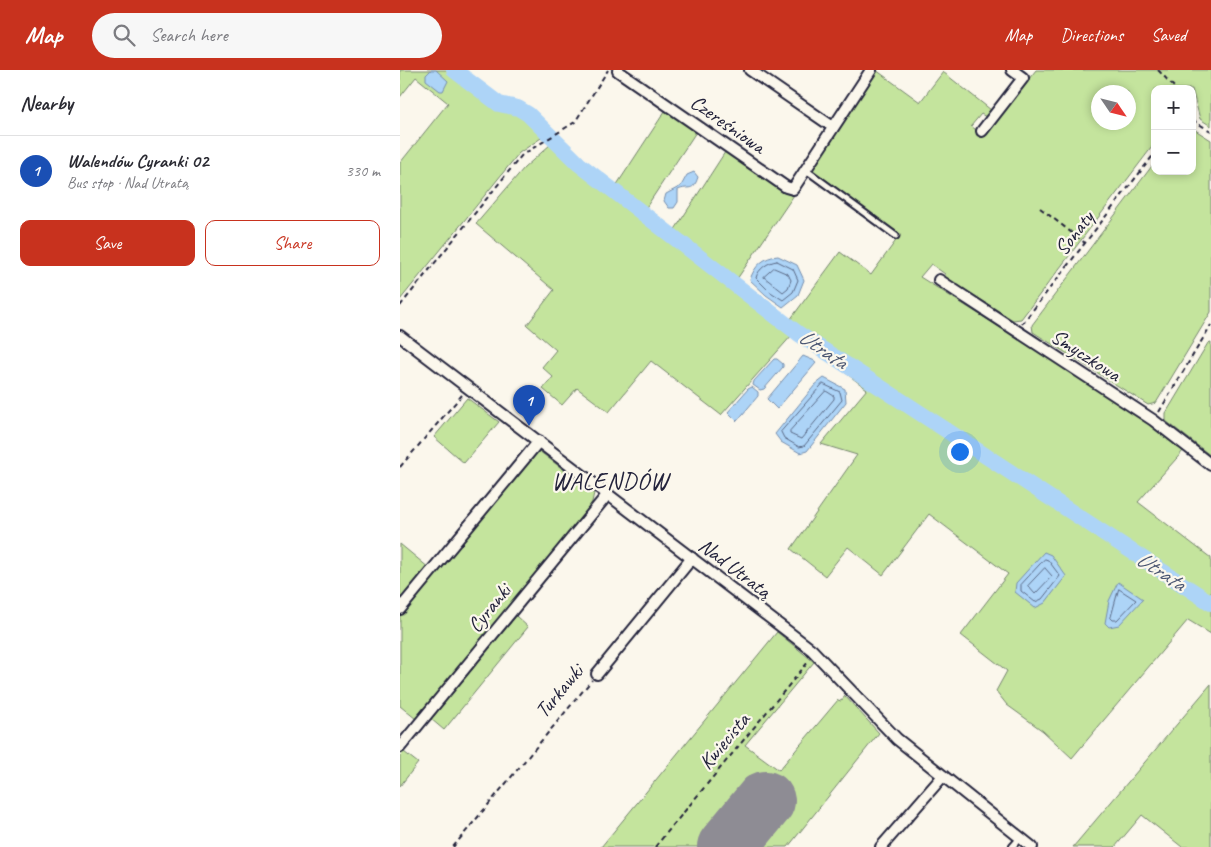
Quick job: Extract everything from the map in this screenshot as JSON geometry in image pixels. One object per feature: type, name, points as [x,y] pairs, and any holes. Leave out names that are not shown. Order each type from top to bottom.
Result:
[{"type":"street","name":"Czereśniowa","points":[[613,70],[786,186],[793,189],[806,169]]},
{"type":"street","points":[[750,70],[833,127]]},
{"type":"street","points":[[806,169],[871,70]]},
{"type":"street","points":[[982,131],[1023,78],[1012,70]]},
{"type":"street","name":"Smyczkowa","points":[[939,280],[1153,420],[1211,464]]},
{"type":"street","name":"Nad Utratą","points":[[400,336],[816,653],[898,739],[1032,847]]},
{"type":"street","points":[[400,609],[540,441]]},
{"type":"street","name":"Cyranki","points":[[400,746],[608,494]]},
{"type":"street","name":"Turkawki","points":[[597,674],[692,558]]},
{"type":"street","points":[[881,847],[943,776]]},
{"type":"lane","points":[[806,169],[896,236]]},
{"type":"lane","points":[[1012,847],[1020,837]]},
{"type":"path","points":[[400,306],[522,155],[575,122],[613,70]]},
{"type":"path","points":[[1158,70],[1172,85]]},
{"type":"path","points":[[1196,122],[1211,131]]},
{"type":"path","name":"Sonaty","points":[[1016,332],[1151,158]]},
{"type":"path","points":[[1040,208],[1085,243]]},
{"type":"path","points":[[1153,420],[1211,326]]},
{"type":"path","points":[[400,467],[454,402],[469,388]]},
{"type":"path","name":"Kwiecista","points":[[655,847],[816,653]]},
{"type":"path","name":"Turkawki","points":[[453,847],[597,674]]},
{"type":"green space","points":[[400,70],[462,70],[495,96],[526,107],[557,138],[616,186],[667,108],[698,129],[645,209],[674,231],[727,149],[794,195],[737,279],[790,320],[840,252],[871,275],[900,235],[811,169],[876,70],[920,102],[943,72],[991,110],[986,117],[981,114],[971,126],[984,136],[1036,70],[1211,70],[1211,126],[1200,119],[1196,104],[1196,85],[1151,85],[1151,148],[1021,319],[1013,320],[945,277],[945,274],[931,264],[920,277],[1120,403],[1184,450],[1138,502],[1211,558],[1211,634],[1188,620],[1072,758],[1043,731],[1007,705],[996,691],[1007,671],[961,635],[1008,574],[929,514],[883,575],[848,547],[825,576],[791,549],[857,455],[821,444],[867,389],[793,334],[721,415],[651,361],[609,412],[577,388],[562,405],[543,389],[553,377],[542,367],[556,350],[527,325],[554,290],[476,224],[524,168],[551,144],[544,136],[519,153],[400,300],[400,163],[448,103],[416,77],[400,97]]},
{"type":"green space","points":[[1196,131],[1211,140],[1211,312],[1156,403],[1148,405],[1033,332],[1032,325],[1151,167],[1151,175],[1196,175]]},
{"type":"green space","points":[[1211,342],[1211,456],[1166,421],[1166,413],[1208,343]]},
{"type":"green space","points":[[467,398],[499,422],[464,463],[434,437]]},
{"type":"green space","points":[[539,451],[594,493],[592,502],[584,515],[416,719],[400,706],[400,616],[534,453]]},
{"type":"green space","points":[[400,544],[429,568],[400,605]]},
{"type":"green space","points":[[516,616],[528,627],[444,730],[431,719]]},
{"type":"green space","points":[[777,632],[814,662],[745,745],[779,770],[838,700],[841,701],[845,696],[879,733],[788,847],[601,847]]},
{"type":"green space","points":[[1211,684],[1211,847],[1182,847],[1142,815],[1115,847],[1073,847]]},
{"type":"green space","points":[[404,752],[418,763],[400,786],[400,756]]},
{"type":"water","points":[[431,70],[436,70],[448,81],[443,91],[440,91],[426,80],[426,75]]},
{"type":"water","points":[[694,172],[698,177],[694,185],[690,188],[678,190],[678,202],[674,208],[669,208],[664,201],[666,194],[681,186],[687,175]]},
{"type":"water","points":[[778,256],[797,265],[804,280],[798,295],[783,307],[750,280],[754,270],[760,263],[768,258]]},
{"type":"water","points":[[803,356],[816,363],[777,409],[767,399]]},
{"type":"water","points":[[774,359],[783,364],[783,367],[764,389],[760,390],[753,385],[754,381]]},
{"type":"water","points":[[824,378],[845,389],[846,402],[807,451],[800,453],[781,442],[775,434],[815,385]]},
{"type":"water","points":[[752,387],[758,392],[758,396],[737,421],[728,412],[748,389]]},
{"type":"water","points":[[1044,552],[1051,555],[1066,576],[1045,603],[1035,608],[1015,592],[1016,583]]},
{"type":"water","points":[[1118,582],[1143,599],[1119,625],[1109,627],[1105,623],[1109,601]]},
{"type":"waterway","name":"Utrata","points":[[454,70],[499,104],[518,108],[528,114],[579,164],[799,334],[1211,603]]},
{"type":"runway","points":[[727,847],[765,801]]},
{"type":"place","name":"Walendów Cyranki 02","points":[[529,426]]},
{"type":"district","name":"WALENDÓW","points":[[610,481]]}]
